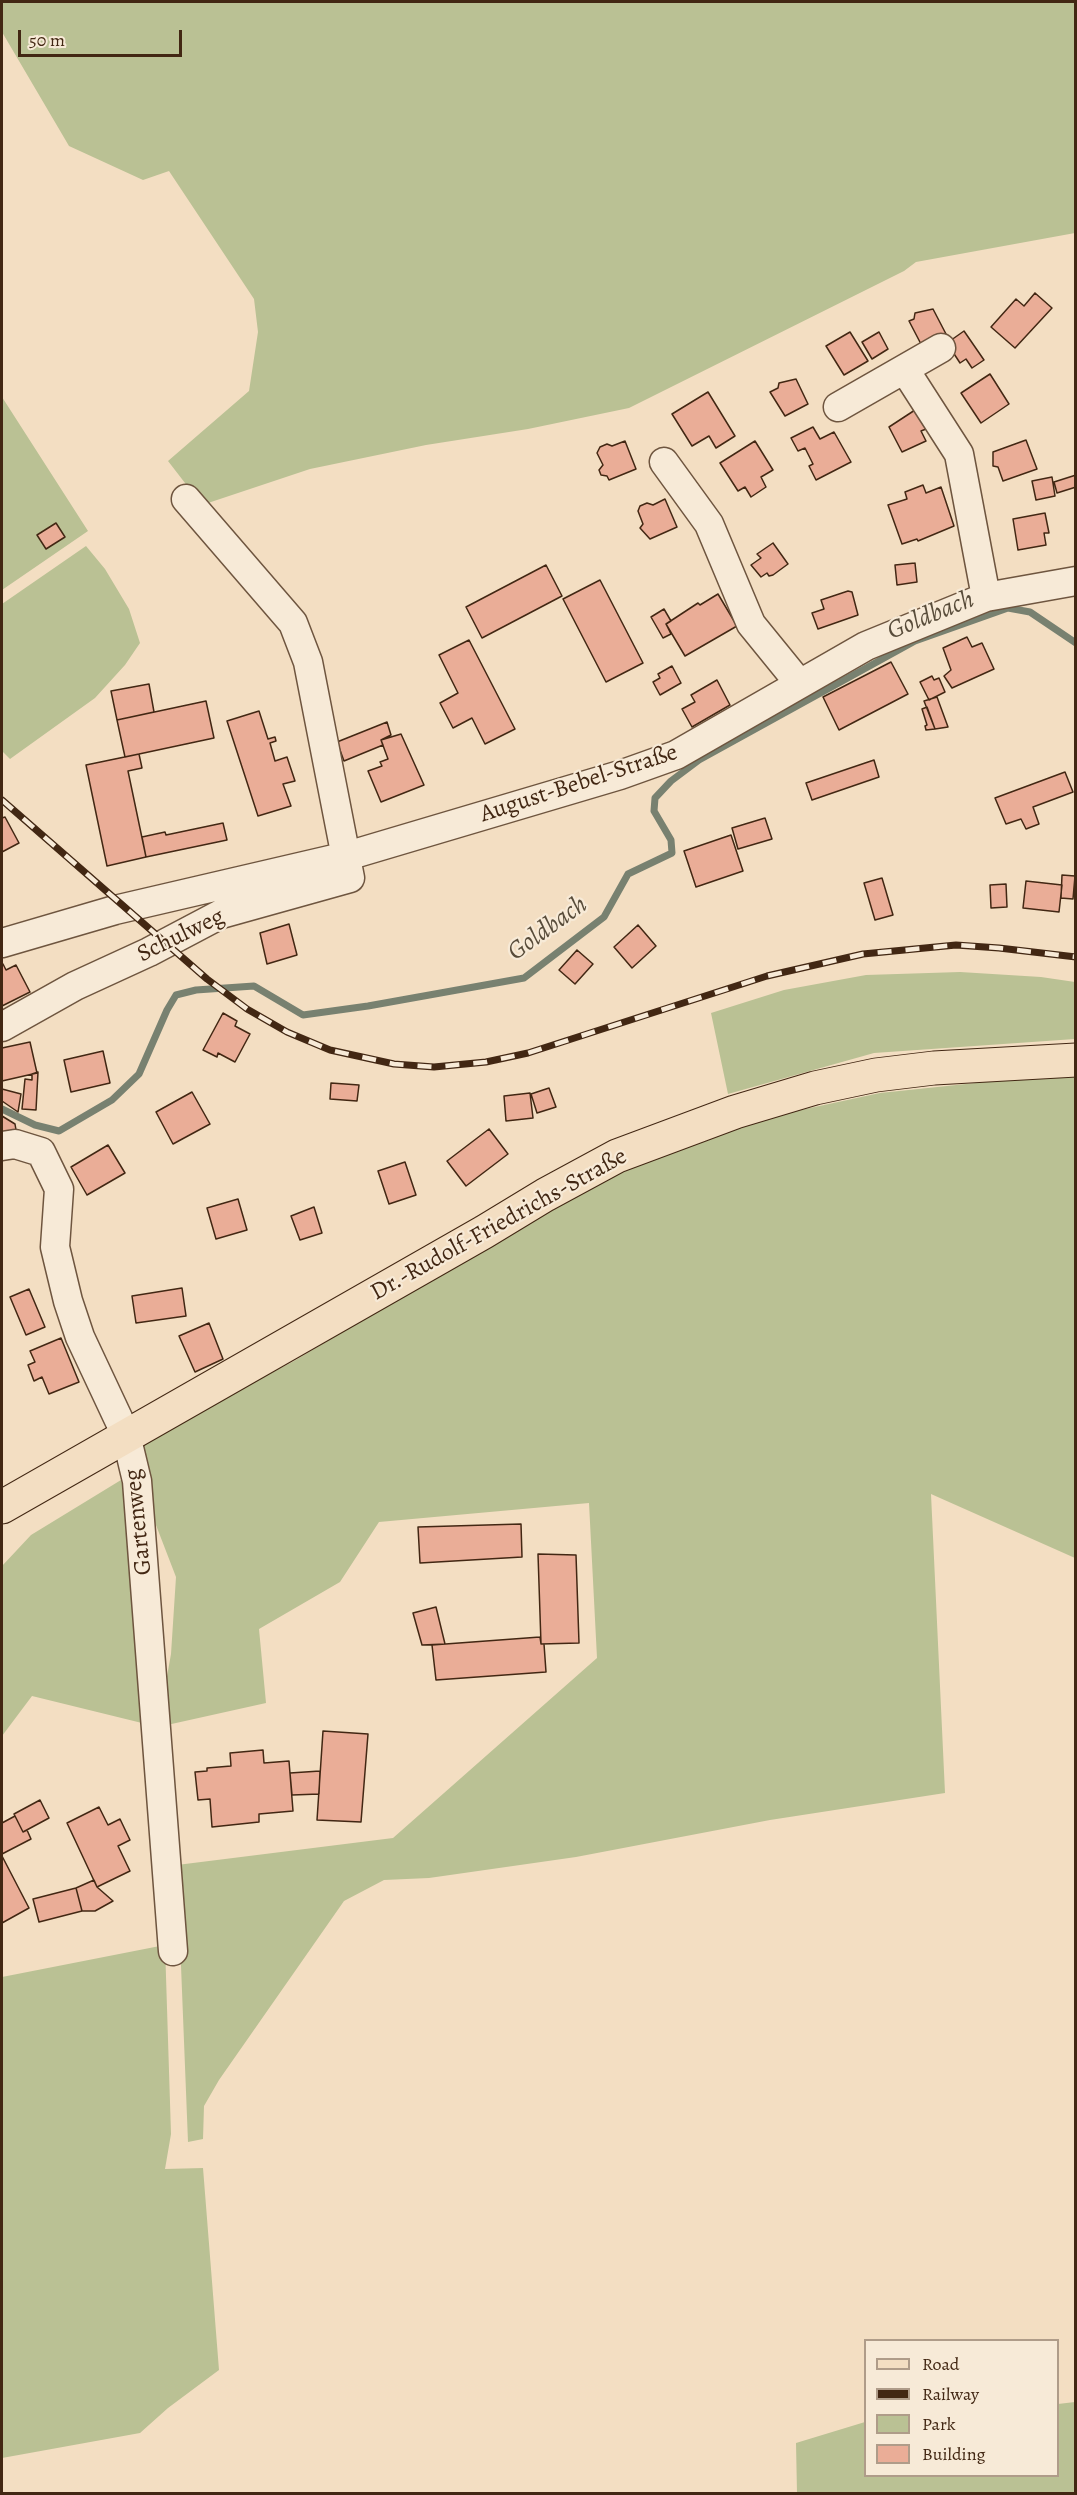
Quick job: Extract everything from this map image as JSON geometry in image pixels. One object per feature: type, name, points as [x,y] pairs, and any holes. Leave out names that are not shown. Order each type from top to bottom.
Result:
[{"type":"main road","name":"Dr.-Rudolf-Friedrichs-Straße","points":[[2,1507],[545,1195],[617,1156],[676,1132],[815,1088],[876,1075],[995,1063],[1076,1060]]},
{"type":"street","points":[[838,407],[941,348]]},
{"type":"street","points":[[905,370],[959,454],[986,597]]},
{"type":"street","points":[[664,462],[709,524],[752,624],[800,683]]},
{"type":"street","points":[[186,499],[293,623],[308,662],[347,856]]},
{"type":"street","name":"August-Bebel-Straße","points":[[2,943],[115,910],[347,856],[601,781],[676,755],[866,646],[986,597],[1076,581]]},
{"type":"street","name":"Schulweg","points":[[2,1027],[75,986],[149,952],[221,914],[350,878],[347,856]]},
{"type":"street","name":"Gartenweg","points":[[2,1146],[15,1144],[41,1152],[59,1189],[55,1247],[68,1301],[80,1337],[126,1435],[137,1480],[173,1951]]},
{"type":"green space","points":[[2,2],[1075,2],[1075,233],[916,262],[904,271],[629,408],[310,469],[202,505],[168,461],[249,391],[258,332],[254,299],[169,171],[143,180],[69,146],[2,32]]},
{"type":"green space","points":[[2,397],[88,531],[2,590]]},
{"type":"green space","points":[[86,546],[105,569],[129,609],[140,643],[125,665],[95,698],[10,759],[2,751],[2,604]]},
{"type":"green space","points":[[960,972],[1041,977],[1075,982],[1075,1039],[874,1053],[728,1094],[711,1013],[784,990],[866,975]]},
{"type":"green space","points":[[1075,1074],[1075,1558],[931,1494],[945,1793],[770,1820],[576,1857],[429,1878],[384,1880],[344,1901],[219,2080],[204,2106],[203,2139],[188,2142],[177,1865],[393,1838],[597,1658],[589,1503],[379,1522],[340,1582],[259,1629],[266,1703],[158,1727],[171,1654],[176,1577],[139,1481],[134,1445],[294,1361],[521,1225],[623,1169],[745,1122],[880,1093]]},
{"type":"green space","points":[[121,1480],[129,1507],[146,1724],[32,1696],[2,1736],[2,1566],[31,1535]]},
{"type":"green space","points":[[165,1945],[171,2134],[165,2169],[203,2168],[219,2370],[168,2408],[140,2433],[2,2458],[2,1977]]},
{"type":"green space","points":[[1075,2402],[1075,2493],[797,2493],[796,2443],[864,2422],[864,2477],[1059,2477],[1059,2404]]},
{"type":"building","points":[[1035,293],[1052,308],[1015,348],[991,327],[1016,299],[1024,306]]},
{"type":"building","points":[[933,309],[946,334],[922,346],[909,321],[914,319],[915,313]]},
{"type":"building","points":[[964,331],[984,360],[972,368],[966,359],[960,363],[947,343]]},
{"type":"building","points":[[850,332],[868,361],[844,375],[826,346]]},
{"type":"building","points":[[879,332],[888,349],[872,359],[862,342]]},
{"type":"building","points":[[990,374],[1009,404],[981,423],[961,393]]},
{"type":"building","points":[[796,379],[808,404],[785,416],[770,392],[778,388],[779,383]]},
{"type":"building","points":[[708,392],[735,436],[716,448],[709,436],[692,446],[672,414]]},
{"type":"building","points":[[915,410],[926,429],[921,431],[926,441],[902,452],[889,427]]},
{"type":"building","points":[[813,427],[820,439],[834,432],[851,462],[816,480],[809,466],[813,464],[805,448],[798,451],[791,438]]},
{"type":"building","points":[[1026,440],[1037,469],[1003,481],[998,467],[993,466],[993,452]]},
{"type":"building","points":[[625,441],[636,469],[609,480],[607,476],[601,475],[599,470],[603,465],[597,453],[600,447],[607,444],[612,446]]},
{"type":"building","points":[[755,441],[773,470],[761,477],[766,487],[751,497],[745,487],[738,491],[720,463]]},
{"type":"building","points":[[1076,475],[1076,487],[1057,493],[1054,482]]},
{"type":"building","points":[[1052,477],[1055,496],[1036,500],[1032,481]]},
{"type":"building","points":[[923,485],[926,493],[941,487],[954,526],[918,541],[917,539],[902,544],[888,505],[907,499],[905,492]]},
{"type":"building","points":[[665,499],[677,527],[650,539],[640,528],[643,524],[638,511],[640,506],[647,503],[653,505]]},
{"type":"building","points":[[1045,513],[1049,533],[1044,533],[1046,545],[1018,550],[1013,519]]},
{"type":"building","points":[[56,523],[65,537],[46,549],[37,535]]},
{"type":"building","points":[[773,543],[788,564],[773,575],[769,576],[767,573],[761,577],[751,565],[761,558],[757,554]]},
{"type":"building","points":[[915,563],[917,582],[897,585],[895,565]]},
{"type":"building","points":[[546,565],[562,596],[482,638],[466,607]]},
{"type":"building","points":[[600,580],[643,663],[606,682],[563,599]]},
{"type":"building","points":[[848,591],[852,592],[858,615],[818,629],[812,613],[824,609],[821,600]]},
{"type":"building","points":[[718,594],[737,626],[685,656],[666,624],[698,603],[700,605]]},
{"type":"building","points":[[664,609],[671,621],[666,624],[671,634],[663,638],[651,617]]},
{"type":"building","points":[[967,637],[972,647],[982,643],[994,669],[952,688],[944,676],[951,670],[943,648]]},
{"type":"building","points":[[469,640],[515,729],[485,744],[472,718],[453,728],[440,703],[458,693],[439,655]]},
{"type":"building","points":[[891,662],[908,694],[839,730],[823,697]]},
{"type":"building","points":[[672,666],[681,683],[660,695],[653,682],[660,678],[658,674]]},
{"type":"building","points":[[932,676],[934,680],[939,678],[945,692],[929,700],[920,682]]},
{"type":"building","points":[[717,680],[730,705],[692,727],[682,709],[695,702],[691,695]]},
{"type":"building","points":[[149,684],[154,712],[117,720],[111,691]]},
{"type":"building","points":[[937,697],[948,727],[935,729],[924,701]]},
{"type":"building","points":[[206,701],[214,738],[125,757],[117,720]]},
{"type":"building","points":[[927,707],[935,729],[926,730],[927,725],[922,709]]},
{"type":"building","points":[[259,711],[268,739],[275,737],[276,741],[270,743],[275,761],[287,757],[295,781],[283,784],[291,806],[258,816],[227,721]]},
{"type":"building","points":[[387,722],[391,735],[381,740],[383,745],[344,761],[337,742]]},
{"type":"building","points":[[401,734],[424,785],[381,802],[368,771],[382,766],[380,762],[388,759],[381,740]]},
{"type":"building","points":[[139,754],[142,768],[128,771],[146,857],[107,866],[86,765]]},
{"type":"building","points":[[874,760],[879,777],[812,800],[806,783]]},
{"type":"building","points":[[1065,772],[1073,792],[1033,807],[1039,824],[1026,829],[1021,819],[1006,824],[995,798]]},
{"type":"building","points":[[5,817],[19,843],[2,852],[2,818]]},
{"type":"building","points":[[765,818],[772,839],[738,849],[732,828]]},
{"type":"building","points":[[223,823],[227,840],[146,857],[142,837],[165,832],[166,835]]},
{"type":"building","points":[[731,835],[743,871],[696,887],[684,851]]},
{"type":"building","points":[[1062,875],[1075,876],[1073,899],[1061,898]]},
{"type":"building","points":[[882,878],[893,915],[875,920],[864,883]]},
{"type":"building","points":[[1026,881],[1062,885],[1059,912],[1023,908]]},
{"type":"building","points":[[1006,884],[1007,907],[991,908],[990,885]]},
{"type":"building","points":[[289,924],[297,955],[267,964],[260,933]]},
{"type":"building","points":[[638,925],[656,946],[632,968],[614,947]]},
{"type":"building","points":[[577,950],[593,964],[575,984],[559,970]]},
{"type":"building","points":[[2,965],[6,970],[16,965],[30,992],[2,1006]]},
{"type":"building","points":[[223,1013],[237,1021],[235,1026],[250,1034],[235,1062],[218,1053],[217,1057],[203,1050]]},
{"type":"building","points":[[30,1042],[37,1073],[2,1081],[2,1048]]},
{"type":"building","points":[[103,1051],[110,1083],[71,1092],[64,1060]]},
{"type":"building","points":[[38,1072],[36,1110],[22,1109],[25,1079],[32,1080],[32,1074]]},
{"type":"building","points":[[331,1083],[359,1085],[357,1101],[330,1099]]},
{"type":"building","points":[[549,1088],[556,1107],[537,1113],[531,1094]]},
{"type":"building","points":[[2,1089],[21,1094],[18,1112],[2,1101]]},
{"type":"building","points":[[192,1092],[210,1124],[173,1144],[156,1112]]},
{"type":"building","points":[[530,1093],[533,1118],[506,1121],[504,1096]]},
{"type":"building","points":[[2,1116],[15,1124],[17,1136],[2,1139]]},
{"type":"building","points":[[489,1129],[508,1154],[466,1186],[447,1161]]},
{"type":"building","points":[[108,1145],[125,1173],[87,1195],[71,1167]]},
{"type":"building","points":[[405,1162],[416,1195],[389,1204],[378,1171]]},
{"type":"building","points":[[238,1199],[247,1230],[216,1239],[207,1208]]},
{"type":"building","points":[[314,1207],[322,1233],[300,1240],[291,1216]]},
{"type":"building","points":[[182,1288],[186,1316],[136,1323],[132,1296]]},
{"type":"building","points":[[29,1289],[45,1327],[26,1335],[10,1297]]},
{"type":"building","points":[[209,1323],[223,1359],[195,1372],[179,1336]]},
{"type":"building","points":[[61,1338],[79,1382],[49,1394],[42,1377],[34,1381],[28,1365],[35,1362],[30,1351]]},
{"type":"building","points":[[521,1524],[522,1557],[420,1563],[418,1527]]},
{"type":"building","points":[[538,1554],[576,1555],[579,1643],[541,1644]]},
{"type":"building","points":[[436,1607],[445,1644],[422,1645],[413,1613]]},
{"type":"building","points":[[540,1637],[541,1644],[544,1644],[546,1672],[436,1680],[432,1645]]},
{"type":"building","points":[[323,1731],[368,1734],[361,1822],[317,1820]]},
{"type":"building","points":[[263,1750],[264,1763],[289,1761],[293,1811],[259,1814],[259,1822],[212,1827],[210,1799],[198,1800],[195,1772],[207,1771],[207,1768],[231,1766],[230,1753]]},
{"type":"building","points":[[320,1771],[319,1794],[292,1795],[290,1773]]},
{"type":"building","points":[[40,1800],[49,1818],[23,1832],[14,1814]]},
{"type":"building","points":[[99,1807],[108,1825],[120,1819],[130,1840],[118,1846],[130,1871],[97,1887],[67,1823]]},
{"type":"building","points":[[15,1816],[23,1832],[27,1830],[31,1839],[2,1854],[2,1823]]},
{"type":"building","points":[[2,1856],[29,1908],[2,1923]]},
{"type":"building","points":[[94,1880],[97,1887],[113,1901],[95,1911],[82,1911],[76,1888]]},
{"type":"building","points":[[76,1888],[82,1911],[39,1922],[33,1899]]},
{"type":"waterway","name":"Goldbach","points":[[2,1109],[35,1125],[59,1131],[112,1100],[139,1074],[176,995],[196,990],[254,986],[303,1015],[368,1006],[524,978],[604,917],[628,874],[672,853],[671,840],[654,811],[655,798],[671,781],[699,760],[915,641],[1008,608],[1030,612],[1076,643]]},
{"type":"railway","points":[[2,800],[207,979],[247,1009],[287,1032],[330,1050],[394,1064],[434,1067],[486,1062],[528,1053],[767,976],[863,954],[956,945],[1076,957]]}]
